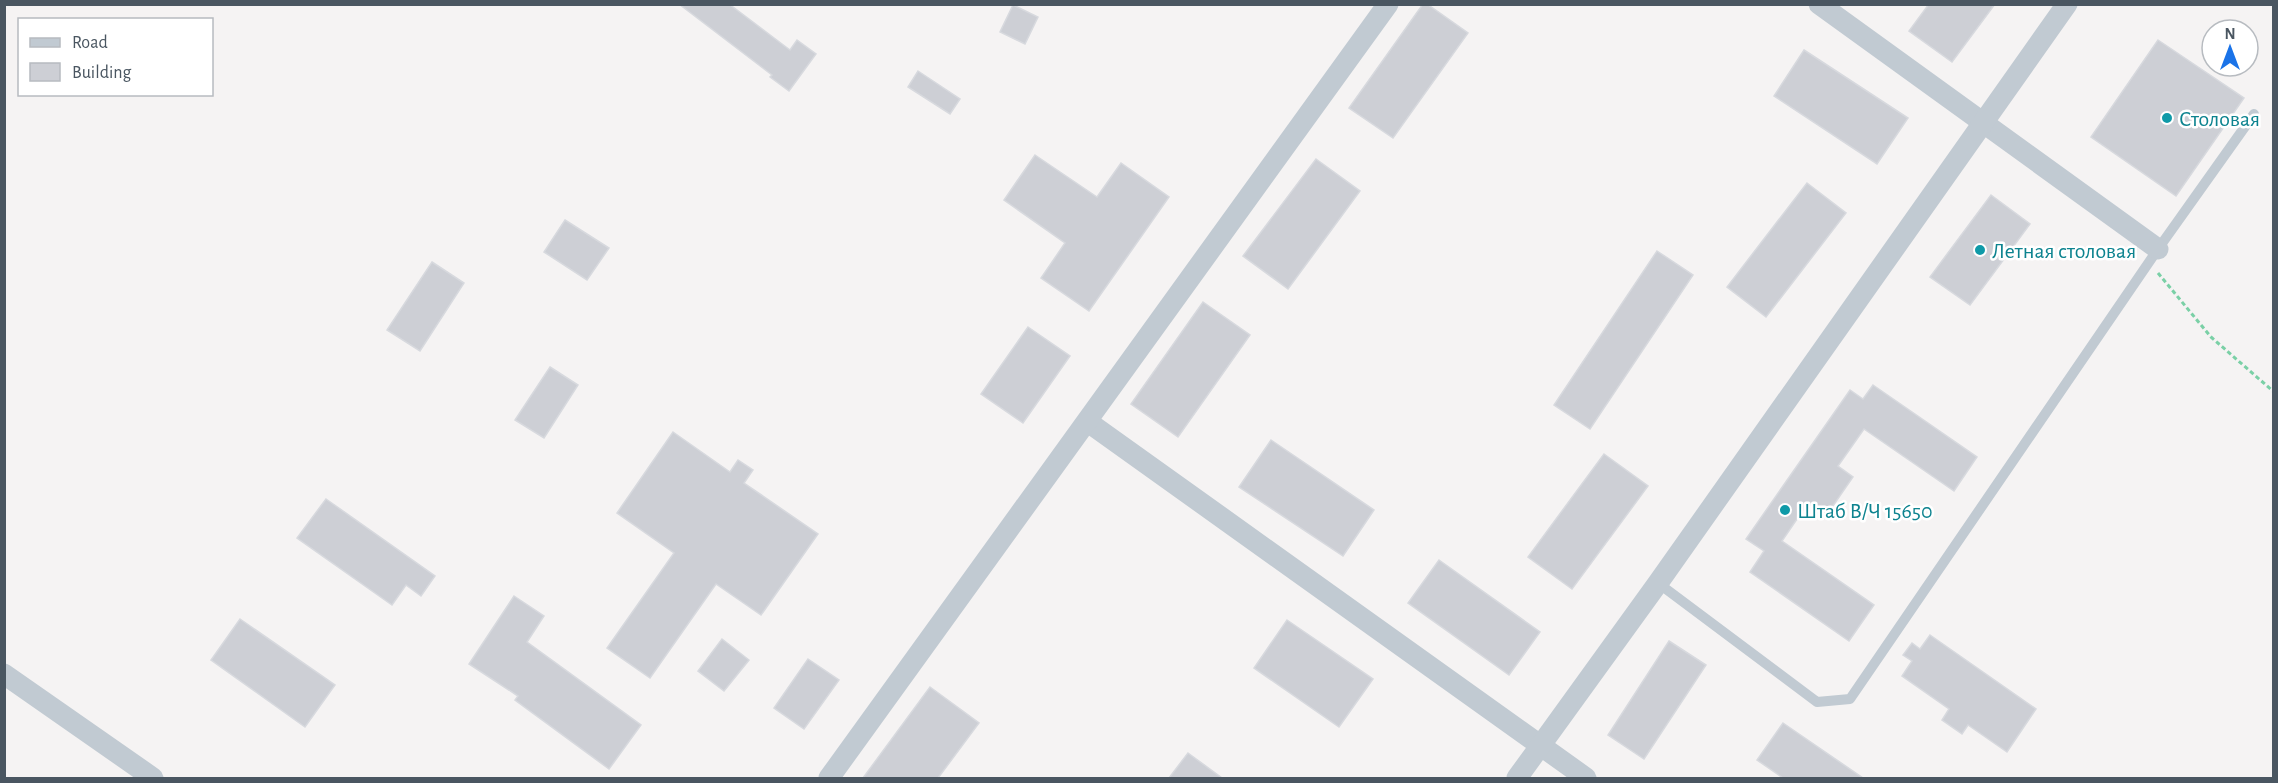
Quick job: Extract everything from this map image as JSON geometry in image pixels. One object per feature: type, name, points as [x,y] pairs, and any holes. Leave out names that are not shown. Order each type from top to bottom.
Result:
[{"type":"street","points":[[829,778],[1388,4]]},
{"type":"street","points":[[1819,4],[1983,122],[2154,256]]},
{"type":"street","points":[[1517,778],[1658,583],[2067,4]]},
{"type":"street","points":[[1088,422],[1586,778]]},
{"type":"street","points":[[4,674],[153,778]]},
{"type":"lane","points":[[1658,583],[1817,702],[1850,699],[2254,114]]},
{"type":"path","points":[[2154,256],[2211,337],[2274,392]]},
{"type":"building","points":[[679,4],[729,4],[790,50],[797,40],[816,54],[789,91],[770,77],[772,75]]},
{"type":"building","points":[[1423,4],[1427,4],[1468,33],[1393,138],[1349,108]]},
{"type":"building","points":[[1929,4],[1995,4],[1952,62],[1909,31]]},
{"type":"building","points":[[1013,5],[1038,17],[1025,44],[1000,32]]},
{"type":"building","name":"Столовая","points":[[2158,40],[2200,68],[2200,78],[2214,78],[2244,98],[2176,196],[2091,137]]},
{"type":"building","points":[[1804,50],[1908,118],[1877,164],[1774,96]]},
{"type":"building","points":[[918,71],[960,99],[950,114],[908,87]]},
{"type":"building","points":[[1035,155],[1097,197],[1121,163],[1169,197],[1089,311],[1041,278],[1065,243],[1004,200]]},
{"type":"building","points":[[1316,159],[1360,191],[1288,289],[1243,256]]},
{"type":"building","points":[[1807,183],[1846,213],[1766,317],[1727,287]]},
{"type":"building","name":"Летная столовая","points":[[1991,195],[2030,224],[1970,305],[1930,277]]},
{"type":"building","points":[[565,220],[609,248],[587,280],[544,252]]},
{"type":"building","points":[[1657,251],[1693,275],[1590,429],[1554,405]]},
{"type":"building","points":[[432,262],[464,283],[420,351],[387,330]]},
{"type":"building","points":[[1203,302],[1250,335],[1178,437],[1131,404]]},
{"type":"building","points":[[1028,327],[1070,356],[1023,423],[981,394]]},
{"type":"building","points":[[550,367],[578,385],[544,438],[515,420]]},
{"type":"building","name":"Штаб В/Ч 15650","points":[[1873,385],[1977,457],[1954,491],[1864,429],[1838,466],[1853,477],[1826,516],[1808,503],[1782,541],[1874,605],[1849,641],[1750,572],[1764,551],[1746,539],[1850,390],[1863,399]]},
{"type":"building","points":[[673,432],[730,472],[738,460],[753,470],[744,483],[818,534],[761,615],[716,584],[650,678],[607,648],[674,553],[617,513]]},
{"type":"building","points":[[1271,440],[1374,510],[1343,556],[1239,487]]},
{"type":"building","points":[[1604,454],[1648,486],[1572,589],[1528,557]]},
{"type":"building","points":[[326,499],[435,576],[421,596],[406,585],[392,605],[297,538]]},
{"type":"building","points":[[1439,560],[1540,632],[1509,675],[1408,603]]},
{"type":"building","points":[[514,596],[544,616],[527,642],[641,725],[609,769],[515,700],[518,696],[469,664]]},
{"type":"building","points":[[240,619],[335,685],[305,727],[211,660]]},
{"type":"building","points":[[1287,620],[1373,679],[1339,727],[1254,668]]},
{"type":"building","points":[[1930,635],[2036,709],[2007,752],[1968,725],[1962,734],[1942,720],[1949,709],[1902,676],[1912,661],[1903,655],[1912,643],[1920,649]]},
{"type":"building","points":[[722,639],[749,660],[724,691],[698,671]]},
{"type":"building","points":[[1669,641],[1706,665],[1644,759],[1608,735]]},
{"type":"building","points":[[808,659],[839,680],[804,729],[774,708]]},
{"type":"building","points":[[930,687],[979,723],[938,778],[863,778]]},
{"type":"building","points":[[1783,723],[1863,778],[1783,778],[1757,760]]},
{"type":"building","points":[[1188,753],[1222,778],[1169,778]]},
{"type":"place","name":"Столовая","points":[[2167,118]]},
{"type":"place","name":"Летная столовая","points":[[1980,250]]},
{"type":"place","name":"Штаб В/Ч 15650","points":[[1785,510]]}]
